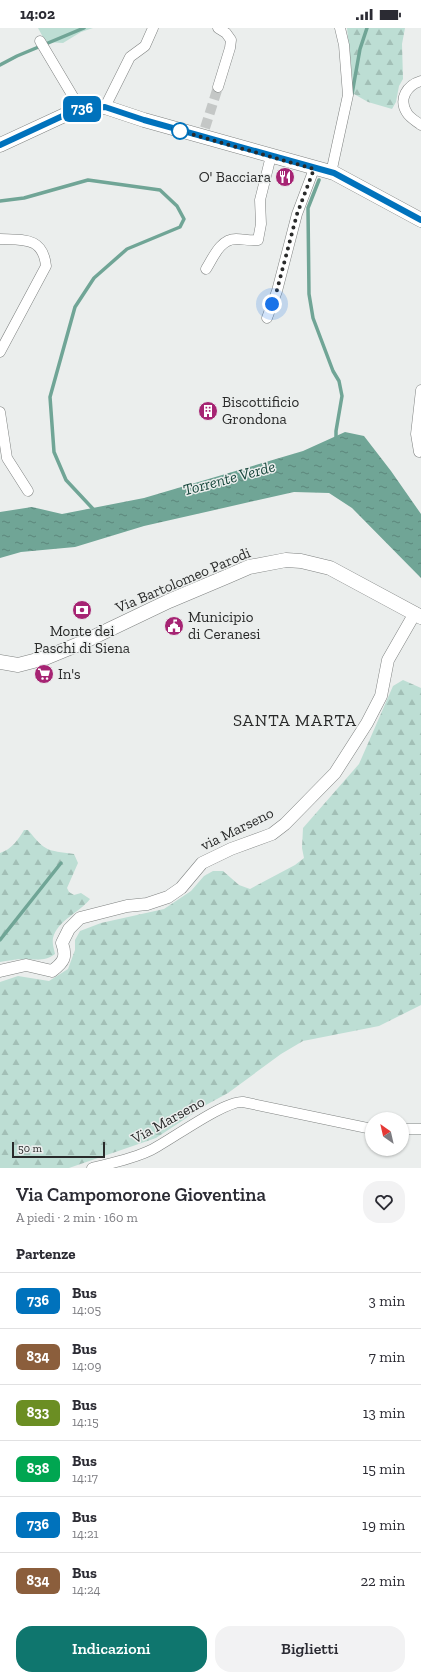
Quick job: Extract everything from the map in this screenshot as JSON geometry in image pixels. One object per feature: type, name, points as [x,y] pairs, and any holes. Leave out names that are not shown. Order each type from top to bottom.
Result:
[{"type":"main road","points":[[0,145],[46,123],[81,110],[105,107],[204,132],[271,156],[331,173],[421,220]]},
{"type":"main road","name":"Via Bartolomeo Parodi","points":[[0,662],[18,665],[45,658],[79,644],[169,601],[249,567],[286,560],[301,561],[330,568],[418,615]]},
{"type":"street","points":[[105,107],[130,57],[145,46],[153,28]]},
{"type":"street","points":[[218,28],[226,33],[231,40],[229,54],[218,87]]},
{"type":"street","points":[[331,173],[348,95],[344,45],[340,28]]},
{"type":"street","points":[[40,41],[81,110]]},
{"type":"street","points":[[421,81],[409,87],[403,100],[406,112],[421,125]]},
{"type":"street","points":[[206,269],[222,244],[235,238],[248,241],[258,240],[261,224],[260,200],[271,156]]},
{"type":"street","points":[[267,318],[277,290],[297,214],[314,169]]},
{"type":"street","points":[[0,239],[28,241],[37,245],[44,254],[46,266],[0,352]]},
{"type":"street","points":[[419,452],[416,434],[421,390]]},
{"type":"street","points":[[0,412],[2,446],[7,458],[28,491]]},
{"type":"street","name":"via Marseno","points":[[0,971],[26,966],[52,971],[62,964],[65,952],[62,943],[69,929],[80,918],[127,906],[147,904],[168,897],[181,888],[202,863],[232,849],[272,834],[285,824],[335,773],[367,722],[381,696],[388,660],[418,615]]},
{"type":"street","name":"Via Marseno","points":[[92,1168],[130,1158],[152,1150],[198,1121],[235,1102],[243,1102],[365,1128]]},
{"type":"street","points":[[409,1129],[421,1129]]},
{"type":"green space","points":[[38,28],[93,28],[81,32],[63,43],[47,42]]},
{"type":"green space","points":[[347,28],[405,28],[402,44],[403,79],[399,86],[396,102],[392,109],[368,102],[354,94]]},
{"type":"green space","points":[[403,680],[421,688],[421,1005],[379,1026],[303,1041],[281,1054],[228,1093],[206,1105],[156,1138],[69,1168],[0,1168],[0,982],[18,976],[49,981],[68,969],[75,950],[75,940],[80,931],[101,923],[164,909],[191,891],[204,876],[213,871],[223,871],[239,885],[250,889],[295,865],[304,858],[302,848],[303,828],[359,764],[393,686]]},
{"type":"green space","points":[[24,830],[28,830],[47,849],[74,854],[78,863],[67,888],[69,892],[74,895],[81,893],[90,899],[55,932],[53,946],[55,954],[51,957],[36,960],[20,959],[0,962],[0,853],[11,847]]},
{"type":"water","name":"Torrente Verde","points":[[345,432],[364,436],[421,514],[421,578],[352,508],[329,493],[294,492],[144,526],[75,547],[21,552],[0,558],[0,512],[32,507],[62,514],[144,498],[303,451]]},
{"type":"waterway","points":[[0,65],[17,56],[84,28]]},
{"type":"waterway","points":[[352,94],[360,49],[367,28]]},
{"type":"waterway","points":[[0,201],[24,198],[88,180],[160,190],[177,206],[184,219],[180,227],[127,249],[94,278],[75,307],[50,397],[54,452],[66,480],[94,510]]},
{"type":"waterway","points":[[319,180],[308,208],[309,294],[313,318],[333,371],[339,381],[342,396],[336,431],[336,440]]},
{"type":"waterway","points":[[0,940],[61,863]]},
{"type":"tunnel","points":[[205,128],[218,87]]},
{"type":"bus line","name":"736","points":[[0,145],[69,113],[105,107],[144,120],[314,169],[334,173],[421,220]]},
{"type":"place","name":"O' Bacciara","points":[[285,177]]},
{"type":"place","name":"Biscottificio Grondona","points":[[208,411]]},
{"type":"place","name":"Monte dei Paschi di Siena","points":[[82,610]]},
{"type":"place","name":"Municipio di Ceranesi","points":[[174,626]]},
{"type":"place","name":"In's","points":[[44,674]]},
{"type":"district","name":"SANTA MARTA","points":[[295,720]]},
{"type":"route","points":[[180,131],[173,129],[314,169],[297,214],[272,304]]}]
